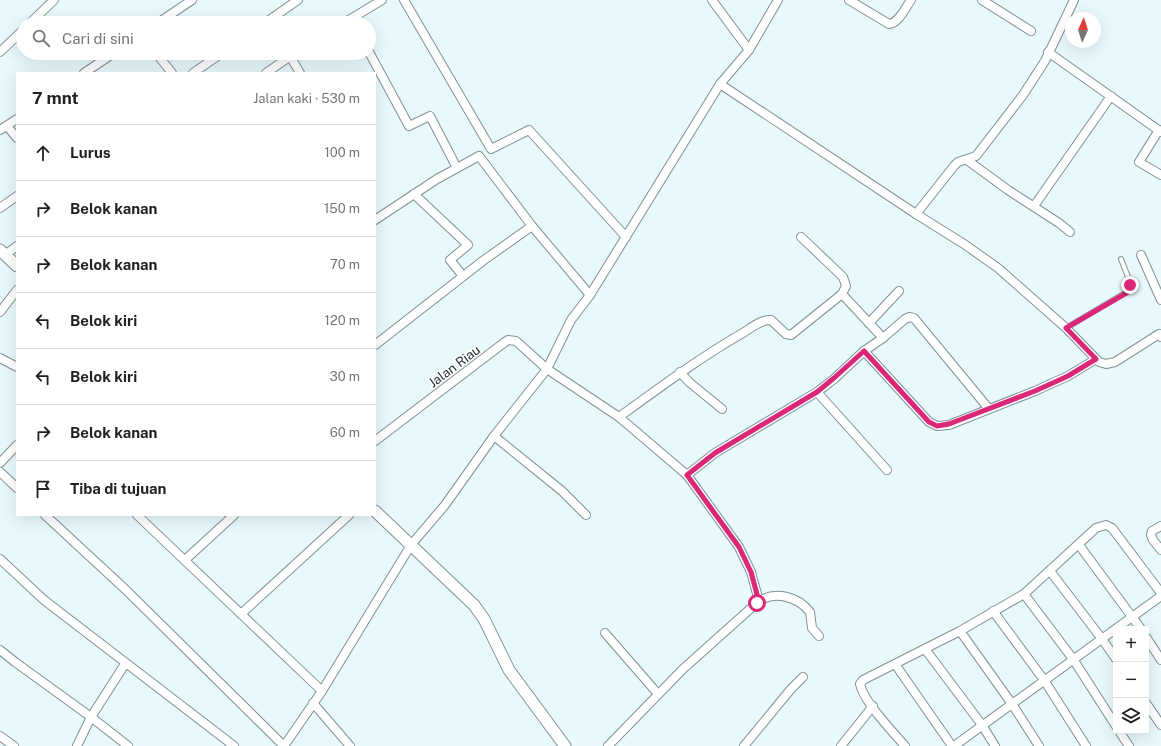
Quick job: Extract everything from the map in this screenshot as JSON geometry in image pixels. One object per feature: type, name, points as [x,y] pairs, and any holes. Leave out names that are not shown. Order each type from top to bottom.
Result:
[{"type":"street","points":[[168,16],[192,0]]},
{"type":"street","points":[[275,16],[298,0]]},
{"type":"street","points":[[359,16],[382,0]]},
{"type":"street","points":[[404,0],[491,149]]},
{"type":"street","points":[[712,0],[749,50]]},
{"type":"street","points":[[47,516],[284,746],[322,691],[411,545],[445,505],[494,436],[547,368],[571,320],[590,295],[720,84],[749,50],[778,0]]},
{"type":"street","points":[[849,0],[889,24],[894,24],[898,20],[911,0]]},
{"type":"street","points":[[982,0],[1031,31]]},
{"type":"street","points":[[916,214],[958,162],[976,156],[1023,95],[1034,79],[1074,0]]},
{"type":"street","points":[[37,16],[53,1]]},
{"type":"street","points":[[0,52],[16,37]]},
{"type":"street","points":[[1048,52],[1160,131],[1139,162],[1161,175]]},
{"type":"street","points":[[86,72],[104,60]]},
{"type":"street","points":[[162,60],[171,72]]},
{"type":"street","points":[[194,72],[212,60]]},
{"type":"street","points":[[268,72],[286,60]]},
{"type":"street","points":[[295,60],[300,72]]},
{"type":"street","points":[[373,60],[409,126],[430,116],[457,168]]},
{"type":"street","points":[[720,84],[916,214],[964,244],[998,268],[1066,328],[1096,359],[1106,364],[1115,362],[1160,334]]},
{"type":"street","points":[[1034,206],[1111,96]]},
{"type":"street","points":[[16,120],[3,128],[16,137]]},
{"type":"street","points":[[376,219],[437,179],[491,149],[526,131],[530,131],[626,237]]},
{"type":"street","points":[[479,156],[532,226],[590,295]]},
{"type":"street","points":[[967,160],[1070,232]]},
{"type":"street","points":[[414,194],[468,245],[450,260],[463,276]]},
{"type":"street","points":[[0,208],[16,197]]},
{"type":"street","points":[[376,344],[463,276],[532,226]]},
{"type":"street","points":[[619,417],[680,372],[718,347],[766,320],[773,321],[786,334],[793,334],[842,294],[846,286],[843,277],[801,237]]},
{"type":"street","points":[[16,246],[2,252],[16,265]]},
{"type":"street","points":[[1141,255],[1161,300]]},
{"type":"street","points":[[869,323],[899,290]]},
{"type":"street","points":[[0,312],[16,291]]},
{"type":"street","points":[[842,294],[883,338]]},
{"type":"street","points":[[687,475],[715,453],[817,392],[864,351],[883,338],[905,318],[909,317],[914,318],[989,409]]},
{"type":"street","name":"Jalan Riau","points":[[376,440],[508,340],[516,341],[547,368],[619,417],[687,475],[739,547],[751,572],[759,602]]},
{"type":"street","points":[[864,351],[929,422],[942,426],[1035,391],[1068,376],[1096,359]]},
{"type":"street","points":[[0,358],[16,366]]},
{"type":"street","points":[[680,372],[722,409]]},
{"type":"street","points":[[817,392],[888,470]]},
{"type":"street","points":[[494,436],[562,491],[586,515]]},
{"type":"street","points":[[0,463],[16,446]]},
{"type":"street","points":[[0,472],[16,487]]},
{"type":"street","points":[[376,512],[474,605],[484,619],[509,670],[565,746]]},
{"type":"street","points":[[138,516],[322,691]]},
{"type":"street","points":[[185,560],[233,516]]},
{"type":"street","points":[[241,614],[348,516]]},
{"type":"street","points":[[895,664],[953,746],[1161,595],[1112,528],[1106,525],[1096,528],[1024,594],[960,631],[863,680],[860,684],[861,689],[905,746]]},
{"type":"street","points":[[1161,526],[1152,531],[1151,535],[1161,550]]},
{"type":"street","points":[[1079,544],[1139,626]]},
{"type":"street","points":[[0,560],[44,600],[125,664],[234,746]]},
{"type":"street","points":[[1050,571],[1113,654]]},
{"type":"street","points":[[1024,594],[1073,660],[1113,721]]},
{"type":"street","points":[[608,746],[683,670],[766,597],[781,595],[801,604],[810,612],[812,628],[820,636]]},
{"type":"street","points":[[993,611],[1044,680],[1086,746]]},
{"type":"street","points":[[960,631],[1012,704],[1039,746]]},
{"type":"street","points":[[606,632],[658,694]]},
{"type":"street","points":[[1149,642],[1161,660]]},
{"type":"street","points":[[925,649],[982,725],[995,746]]},
{"type":"street","points":[[0,650],[128,746]]},
{"type":"street","points":[[77,746],[91,717],[125,664]]},
{"type":"street","points":[[744,746],[791,690],[804,677]]},
{"type":"street","points":[[313,703],[350,746]]},
{"type":"street","points":[[841,746],[873,706]]},
{"type":"street","points":[[1149,707],[1161,725]]},
{"type":"street","points":[[1121,734],[1129,746]]},
{"type":"street","points":[[0,736],[14,746]]},
{"type":"lane","points":[[1066,328],[1130,290],[1130,282],[1121,259]]},
{"type":"route","points":[[757,603],[759,602],[751,572],[739,547],[687,475],[715,453],[817,392],[864,351],[929,422],[937,426],[949,424],[1035,391],[1068,376],[1096,359],[1066,328],[1128,292],[1130,290],[1130,285]]}]
